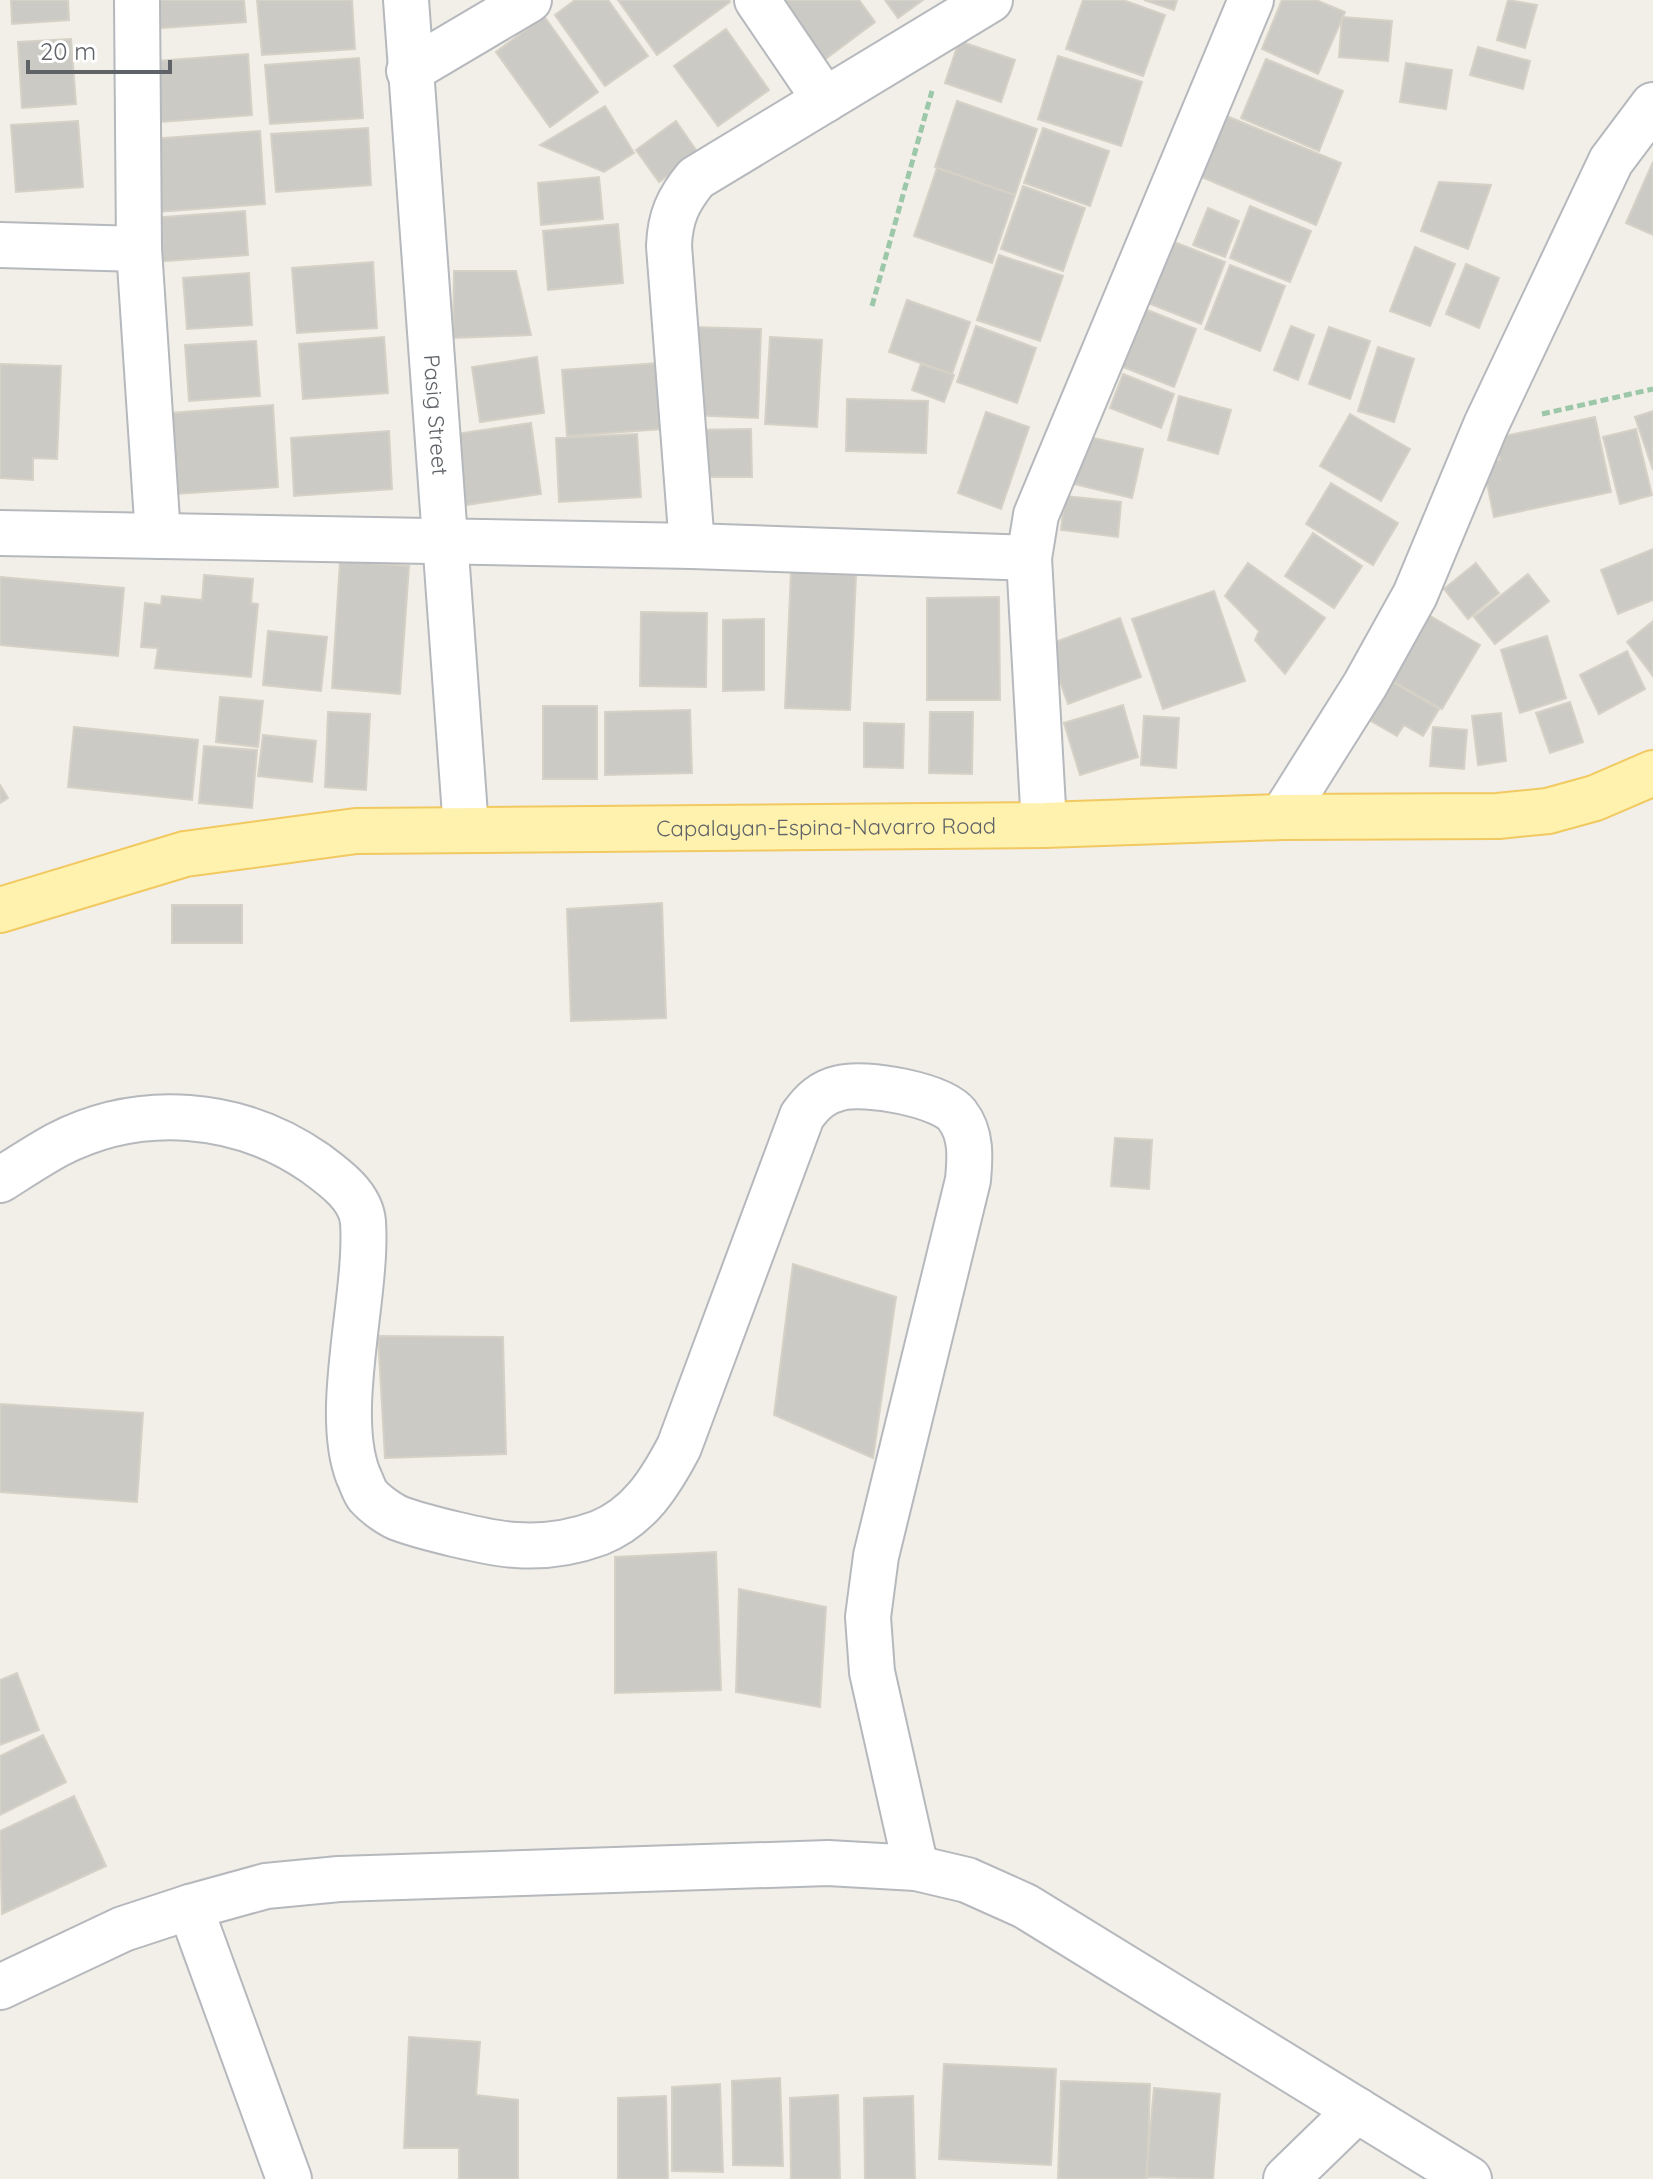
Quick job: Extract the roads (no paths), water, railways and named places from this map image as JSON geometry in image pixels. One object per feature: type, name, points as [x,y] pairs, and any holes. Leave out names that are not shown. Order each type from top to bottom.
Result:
[{"type":"main road","name":"Capalayan-Espina-Navarro Road","points":[[0,910],[185,854],[356,831],[1044,825],[1282,817],[1498,816],[1548,811],[1595,798],[1653,773]]},
{"type":"street","points":[[137,0],[139,249],[158,536]]},
{"type":"street","name":"Pasig Street","points":[[406,0],[466,829]]},
{"type":"street","points":[[409,71],[529,0]]},
{"type":"street","points":[[757,0],[825,100]]},
{"type":"street","points":[[692,546],[669,246],[670,223],[678,199],[696,178],[990,0]]},
{"type":"street","points":[[1044,825],[1029,558],[1036,515],[1052,468],[1251,0]]},
{"type":"street","points":[[1282,817],[1365,685],[1415,595],[1486,425],[1611,161],[1653,105]]},
{"type":"street","points":[[0,245],[139,249]]},
{"type":"street","points":[[0,533],[692,546],[1029,558]]},
{"type":"street","points":[[0,1180],[59,1144],[107,1126],[147,1118],[191,1117],[231,1123],[266,1136],[306,1157],[343,1183],[363,1219],[349,1444],[368,1496],[395,1517],[514,1545],[559,1545],[601,1532],[631,1513],[657,1489],[679,1447],[802,1116],[815,1098],[841,1087],[866,1086],[940,1101],[956,1114],[967,1132],[968,1180],[876,1556],[868,1617],[872,1672],[916,1868]]},
{"type":"street","points":[[0,1987],[123,1929],[266,1886],[339,1879],[828,1863],[916,1868],[967,1880],[1025,1906],[1469,2179]]},
{"type":"street","points":[[190,1907],[289,2179]]},
{"type":"street","points":[[1286,2179],[1357,2110]]}]
